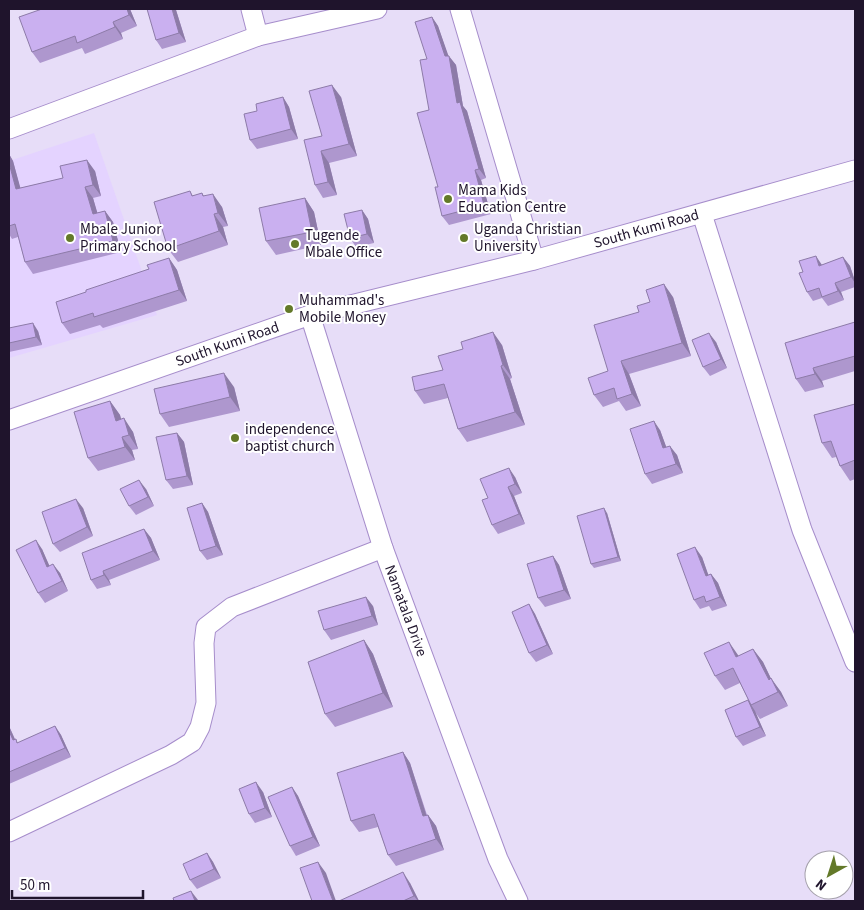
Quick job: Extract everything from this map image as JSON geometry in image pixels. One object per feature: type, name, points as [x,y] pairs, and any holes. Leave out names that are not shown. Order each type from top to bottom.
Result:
[{"type":"street","points":[[251,9],[258,36]]},
{"type":"street","points":[[9,129],[258,36],[378,9]]},
{"type":"street","points":[[460,9],[534,260]]},
{"type":"street","name":"South Kumi Road","points":[[9,420],[310,315],[534,260],[855,170]]},
{"type":"street","points":[[702,214],[802,530],[855,662]]},
{"type":"street","name":"Namatala Drive","points":[[310,315],[383,548],[498,859],[518,901]]},
{"type":"street","points":[[9,832],[171,755],[192,742],[200,727],[206,703],[204,643],[206,627],[216,618],[232,607],[383,548]]},
{"type":"shaded area","name":"Mbale Junior Primary School","points":[[94,133],[157,315],[9,358],[9,161]]},
{"type":"building","points":[[42,9],[127,9],[129,15],[113,22],[115,27],[77,43],[75,36],[32,52],[19,17]]},
{"type":"building","points":[[147,9],[172,9],[179,33],[156,40]]},
{"type":"building","points":[[432,17],[445,56],[449,56],[457,103],[460,102],[479,169],[475,170],[484,205],[442,216],[435,187],[438,187],[417,113],[429,110],[420,60],[427,59],[415,22]]},
{"type":"building","points":[[332,85],[349,144],[321,151],[328,182],[315,185],[304,140],[322,136],[309,91]]},
{"type":"building","points":[[283,97],[291,129],[250,140],[244,114],[257,111],[256,104]]},
{"type":"building","points":[[87,160],[93,185],[85,187],[93,214],[105,211],[113,241],[25,262],[15,224],[9,226],[9,163],[16,189],[63,178],[60,166]]},
{"type":"building","points":[[190,191],[192,196],[202,193],[203,196],[213,194],[218,213],[214,214],[219,231],[168,249],[154,202]]},
{"type":"building","points":[[305,198],[312,232],[266,241],[259,208]]},
{"type":"building","points":[[362,210],[367,234],[350,238],[344,214]]},
{"type":"building","points":[[816,256],[819,266],[843,257],[851,277],[835,283],[838,291],[822,297],[819,288],[807,292],[799,273],[803,272],[799,261]]},
{"type":"building","points":[[169,258],[179,290],[94,317],[93,313],[62,323],[56,302],[149,269],[147,265]]},
{"type":"building","points":[[664,284],[682,343],[621,361],[632,394],[617,399],[614,388],[594,395],[588,378],[608,371],[594,325],[639,312],[637,306],[650,302],[646,290]]},
{"type":"building","points":[[855,322],[855,356],[813,368],[815,374],[796,379],[785,343]]},
{"type":"building","points":[[33,323],[36,337],[9,343],[9,328]]},
{"type":"building","points":[[493,332],[515,412],[458,429],[444,384],[415,391],[412,377],[443,370],[438,356],[463,349],[461,342]]},
{"type":"building","points":[[709,333],[721,359],[703,367],[692,340]]},
{"type":"building","points":[[224,373],[230,397],[160,414],[154,389]]},
{"type":"building","points":[[110,401],[116,421],[124,418],[129,435],[122,437],[125,447],[88,458],[74,412]]},
{"type":"building","points":[[855,404],[855,460],[840,466],[831,441],[822,443],[814,415]]},
{"type":"building","points":[[654,421],[663,448],[670,446],[676,464],[645,474],[630,429]]},
{"type":"building","points":[[177,433],[187,476],[166,480],[156,437]]},
{"type":"building","points":[[509,468],[515,484],[508,487],[519,514],[492,525],[482,500],[488,498],[480,479]]},
{"type":"building","points":[[139,480],[148,497],[129,506],[120,489]]},
{"type":"building","points":[[76,499],[87,527],[53,544],[42,512]]},
{"type":"building","points":[[202,503],[216,546],[200,551],[187,508]]},
{"type":"building","points":[[604,508],[618,557],[591,564],[577,516]]},
{"type":"building","points":[[144,529],[153,551],[103,571],[104,575],[91,580],[82,553]]},
{"type":"building","points":[[36,540],[47,567],[53,564],[62,581],[38,593],[16,550]]},
{"type":"building","points":[[695,547],[706,576],[711,574],[720,597],[706,602],[704,596],[694,600],[677,554]]},
{"type":"building","points":[[553,556],[564,590],[538,598],[527,564]]},
{"type":"building","points":[[366,597],[372,616],[324,630],[318,611]]},
{"type":"building","points":[[529,604],[547,645],[529,653],[512,612]]},
{"type":"building","points":[[364,640],[383,693],[325,714],[308,662]]},
{"type":"building","points":[[729,642],[736,657],[753,649],[769,680],[771,678],[778,692],[751,705],[733,668],[715,676],[704,653]]},
{"type":"building","points":[[748,700],[760,727],[736,737],[725,710]]},
{"type":"building","points":[[55,726],[65,748],[9,772],[9,731],[13,740],[16,739],[17,743]]},
{"type":"building","points":[[403,752],[423,816],[428,815],[436,839],[388,855],[374,814],[351,821],[337,773]]},
{"type":"building","points":[[256,782],[265,808],[249,814],[239,789]]},
{"type":"building","points":[[292,787],[313,837],[290,846],[268,797]]},
{"type":"building","points":[[207,853],[214,869],[190,880],[183,864]]},
{"type":"building","points":[[318,862],[333,901],[312,901],[300,868]]},
{"type":"building","points":[[403,872],[414,896],[403,901],[339,901]]},
{"type":"building","points":[[191,891],[195,901],[174,901],[173,898]]},
{"type":"place","name":"Mama Kids Education Centre","points":[[448,199]]},
{"type":"place","name":"Mbale Junior Primary School","points":[[70,238]]},
{"type":"place","name":"Uganda Christian University","points":[[464,238]]},
{"type":"place","name":"Tugende Mbale Office","points":[[295,244]]},
{"type":"place","name":"Muhammad's Mobile Money","points":[[289,309]]},
{"type":"place","name":"independence baptist church","points":[[235,438]]}]
